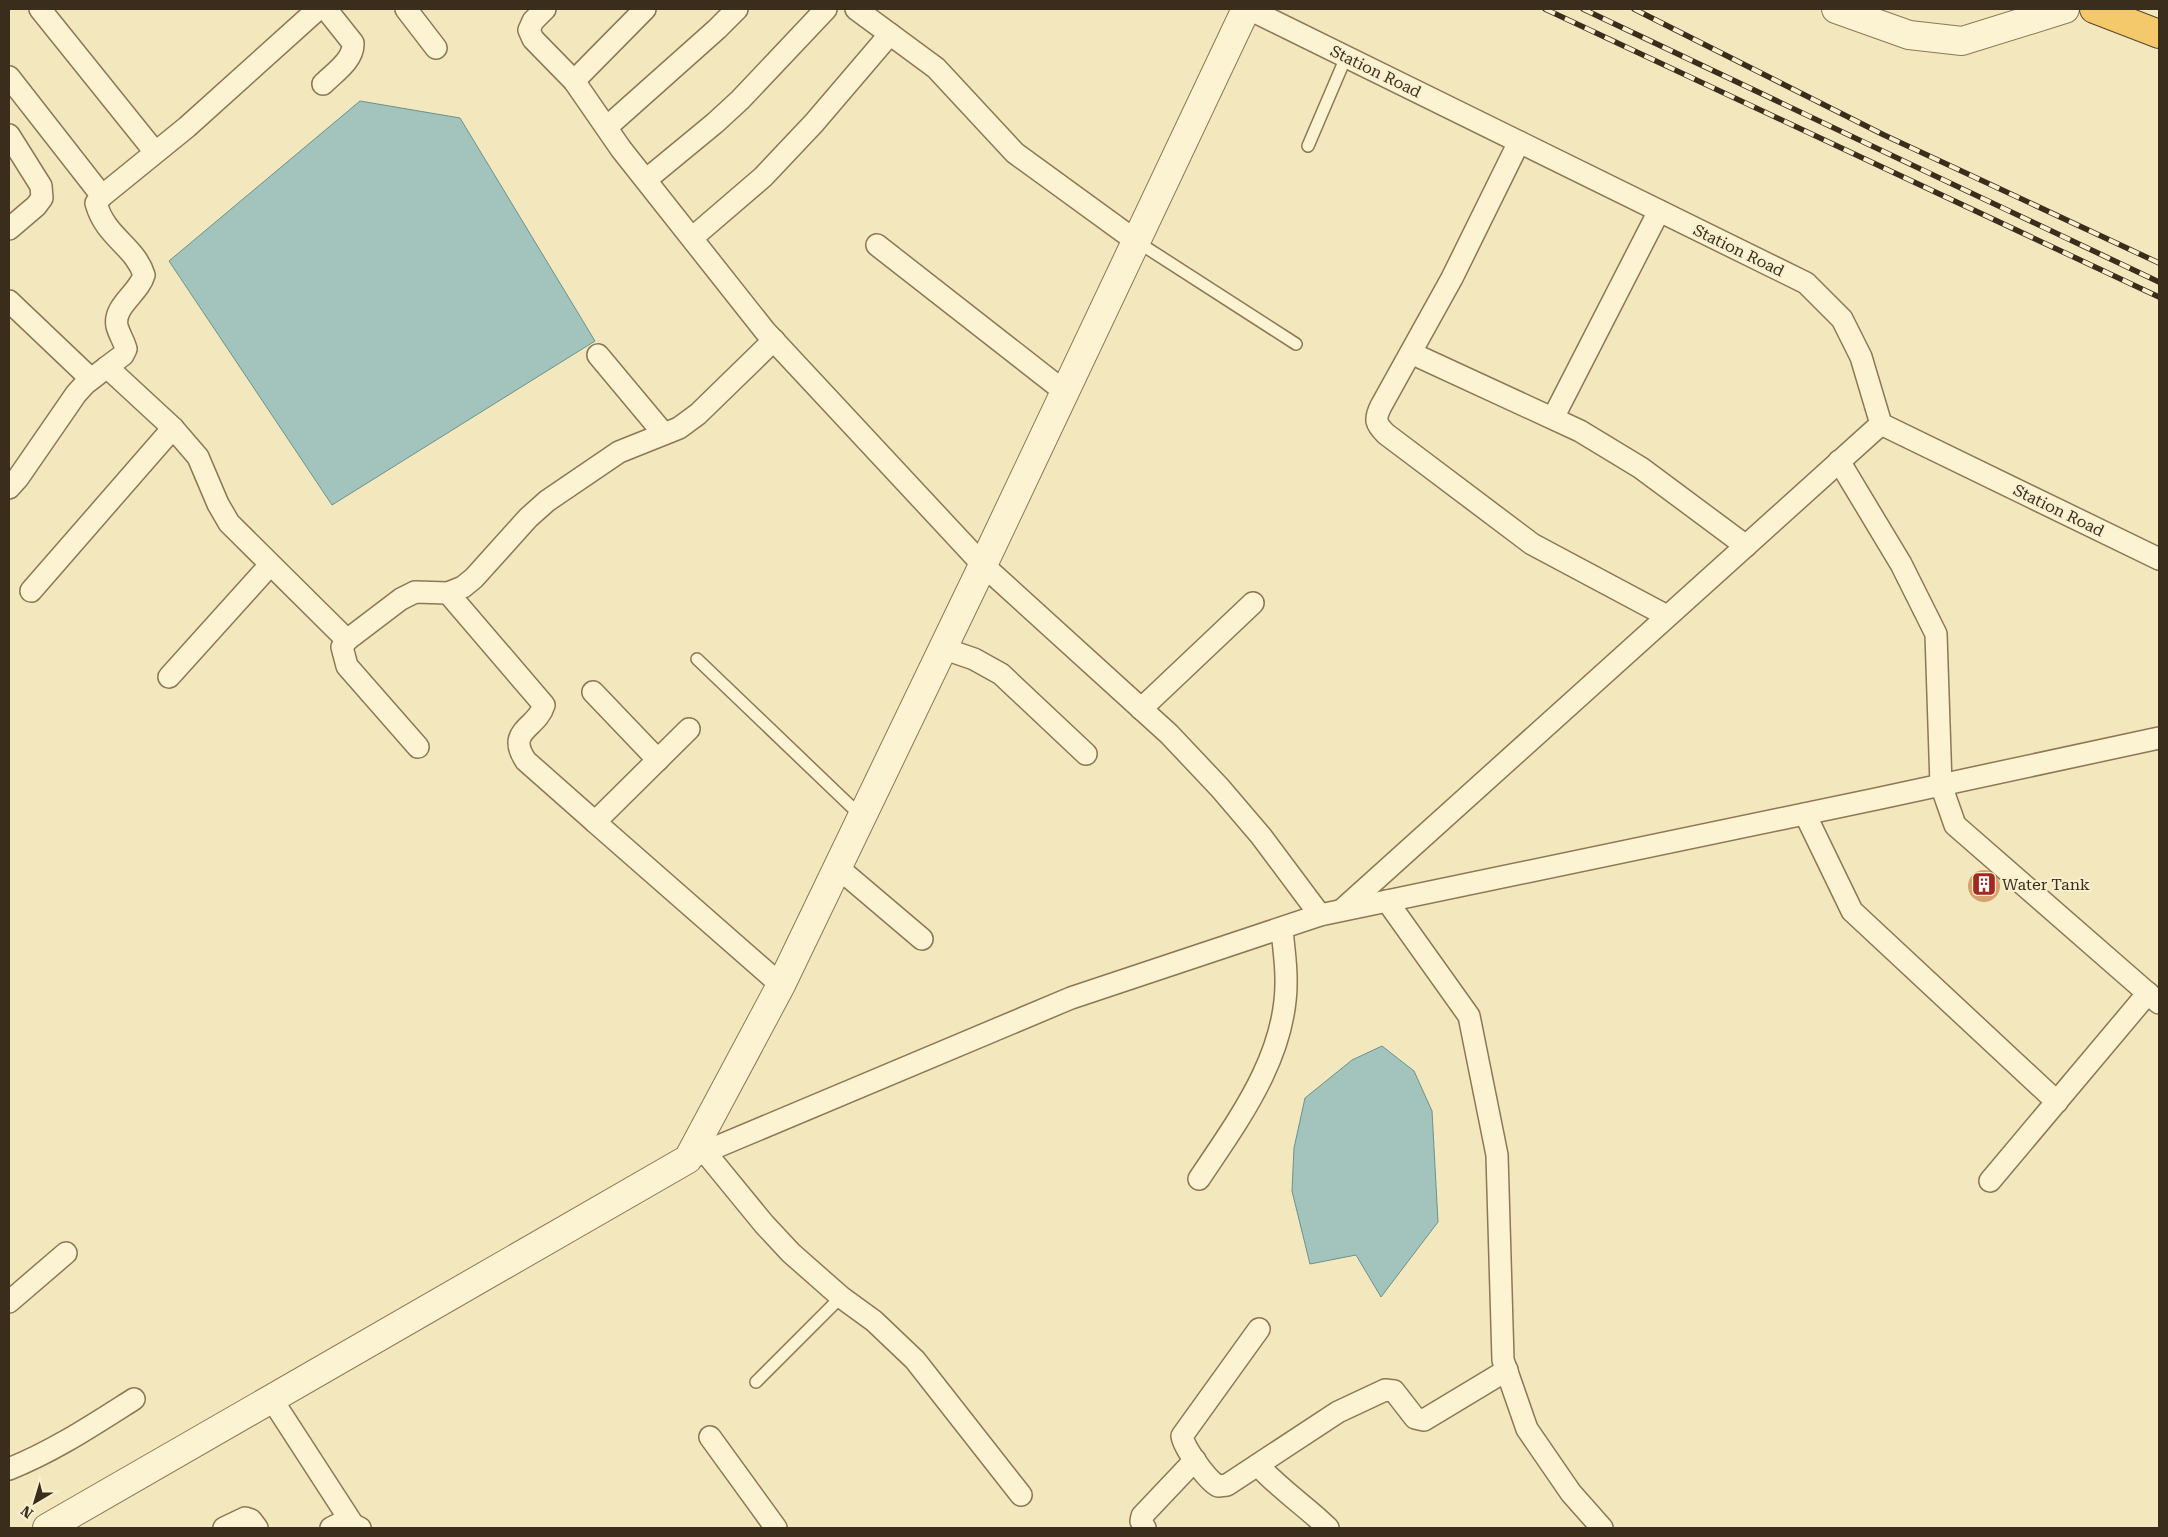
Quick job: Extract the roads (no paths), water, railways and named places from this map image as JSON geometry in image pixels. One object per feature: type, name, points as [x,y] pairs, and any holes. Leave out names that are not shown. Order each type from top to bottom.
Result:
[{"type":"highway","points":[[2094,9],[2159,34]]},
{"type":"street","points":[[40,9],[156,152]]},
{"type":"street","points":[[9,488],[18,478],[76,394],[123,355],[126,349],[117,326],[117,316],[123,305],[137,291],[144,275],[141,265],[104,222],[96,203],[102,196],[187,127],[318,9]]},
{"type":"street","points":[[323,84],[350,57],[354,50],[353,44],[326,9]]},
{"type":"street","points":[[406,9],[436,48]]},
{"type":"street","points":[[546,9],[533,21],[529,30],[533,39],[574,81],[646,179],[774,340],[983,565],[1169,734],[1220,788],[1261,836],[1320,915]]},
{"type":"street","points":[[574,81],[645,9]]},
{"type":"street","points":[[607,127],[737,9]]},
{"type":"street","points":[[646,179],[715,123],[740,100],[826,9]]},
{"type":"street","points":[[856,9],[936,68],[1015,152],[1136,241]]},
{"type":"street","points":[[696,1155],[781,985],[836,866],[983,565],[1248,9]]},
{"type":"street","name":"Station Road","points":[[1248,9],[1806,283],[1842,319],[1861,357],[1881,424],[2159,559]]},
{"type":"street","points":[[1836,9],[1909,35],[1962,41],[2065,9]]},
{"type":"street","points":[[692,238],[763,177],[814,123],[890,34]]},
{"type":"street","points":[[9,77],[102,196]]},
{"type":"street","points":[[9,135],[41,186],[42,198],[36,206],[9,229]]},
{"type":"street","points":[[1519,142],[1456,269],[1381,406],[1376,417],[1377,424],[1386,434],[1532,544],[1667,616]]},
{"type":"street","points":[[1553,418],[1659,211]]},
{"type":"street","points":[[877,245],[1064,392]]},
{"type":"street","points":[[9,301],[99,373],[173,428],[198,457],[218,504],[229,523],[347,640]]},
{"type":"street","points":[[418,747],[347,666],[342,647],[347,640],[401,599],[415,592],[448,593],[463,587],[474,578],[523,524],[547,501],[619,452],[642,441],[679,428],[698,414],[774,340]]},
{"type":"street","points":[[1411,353],[1580,431],[1641,468],[1746,546]]},
{"type":"street","points":[[598,355],[664,434]]},
{"type":"street","points":[[1341,910],[1881,424]]},
{"type":"street","points":[[31,591],[173,428]]},
{"type":"street","points":[[1839,461],[1901,564],[1936,634],[1941,785],[1955,825],[2154,998],[2057,1102],[1990,1181]]},
{"type":"street","points":[[169,677],[270,565]]},
{"type":"street","points":[[448,593],[544,705],[542,712],[522,732],[518,740],[520,751],[526,761],[781,985]]},
{"type":"street","points":[[1141,709],[1253,603]]},
{"type":"street","points":[[942,648],[974,659],[1001,674],[1086,754]]},
{"type":"street","points":[[593,692],[658,760]]},
{"type":"street","points":[[595,822],[689,729]]},
{"type":"street","points":[[47,1528],[696,1155],[1071,998],[1320,915],[2159,738]]},
{"type":"street","points":[[1805,814],[1852,911],[2057,1102]]},
{"type":"street","points":[[836,866],[922,939]]},
{"type":"street","points":[[1387,901],[1469,1016],[1497,1155],[1503,1360],[1527,1429],[1571,1493],[1602,1528]]},
{"type":"street","points":[[1199,1179],[1248,1103],[1260,1081],[1277,1038],[1282,1019],[1286,979],[1282,928]]},
{"type":"street","points":[[696,1155],[791,1253],[841,1297],[874,1321],[915,1360],[1021,1496]]},
{"type":"street","points":[[9,1302],[66,1253]]},
{"type":"street","points":[[1259,1329],[1183,1433],[1183,1441],[1195,1460],[1210,1480],[1218,1486],[1227,1484],[1258,1465],[1338,1412],[1385,1390],[1394,1391],[1415,1418],[1424,1420],[1507,1370]]},
{"type":"street","points":[[271,1398],[356,1526]]},
{"type":"street","points":[[9,1469],[73,1439],[134,1399]]},
{"type":"street","points":[[710,1437],[776,1528]]},
{"type":"street","points":[[1145,1528],[1141,1521],[1142,1516],[1195,1460]]},
{"type":"street","points":[[1258,1465],[1275,1484],[1313,1513],[1328,1528]]},
{"type":"street","points":[[224,1528],[245,1518],[251,1520],[257,1528]]},
{"type":"street","points":[[331,1528],[345,1521],[356,1526]]},
{"type":"lane","points":[[1308,146],[1346,57]]},
{"type":"lane","points":[[1136,241],[1296,344]]},
{"type":"lane","points":[[697,659],[861,816]]},
{"type":"lane","points":[[756,1382],[841,1297]]},
{"type":"water","points":[[360,101],[460,118],[595,341],[332,505],[169,261]]},
{"type":"water","points":[[1382,1046],[1414,1071],[1432,1111],[1438,1222],[1381,1297],[1356,1255],[1310,1264],[1292,1191],[1294,1148],[1305,1098],[1352,1060]]},
{"type":"railway","points":[[1545,9],[2159,297]]},
{"type":"railway","points":[[1583,9],[2159,282]]},
{"type":"railway","points":[[1634,9],[1884,135],[2159,263]]},
{"type":"place","name":"Water Tank","points":[[1984,884]]}]
